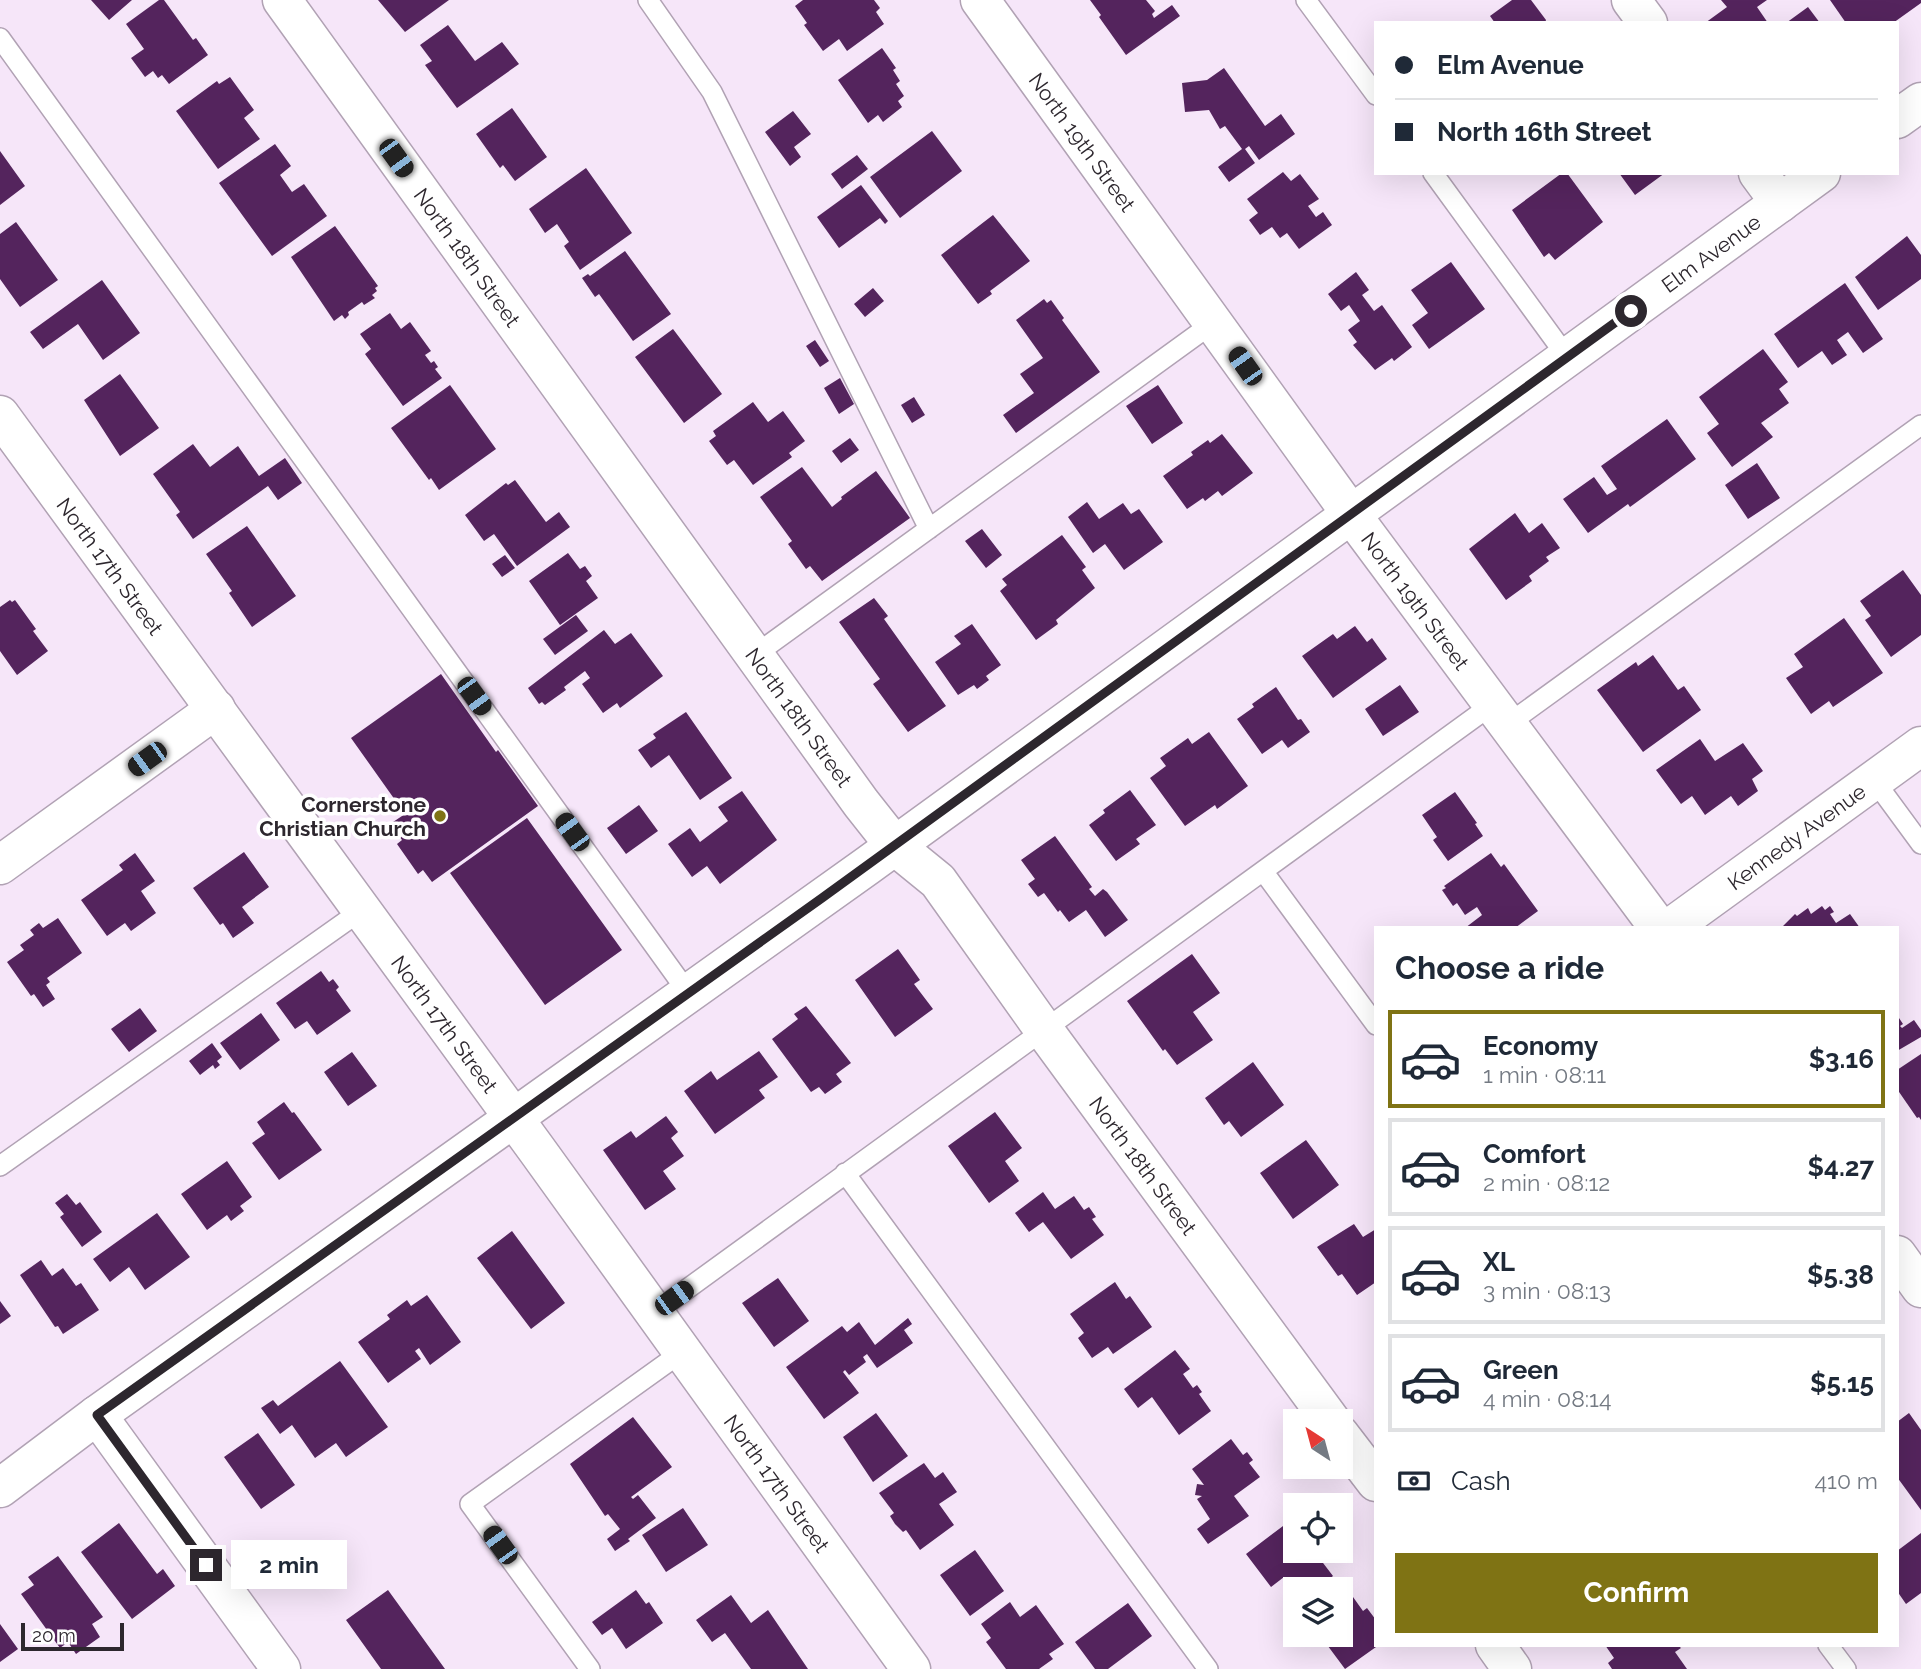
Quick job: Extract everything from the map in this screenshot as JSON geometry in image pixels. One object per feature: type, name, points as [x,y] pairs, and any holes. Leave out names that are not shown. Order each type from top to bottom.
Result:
[{"type":"street","name":"North 18th Street","points":[[282,0],[861,803],[895,846],[938,881],[1322,1409]]},
{"type":"street","name":"North 19th Street","points":[[980,0],[1351,514],[1658,926]]},
{"type":"street","points":[[1631,0],[1647,21]]},
{"type":"street","points":[[1899,118],[1921,102]]},
{"type":"street","name":"Elm Avenue","points":[[0,1488],[97,1415],[895,846],[1567,358],[1769,188],[1815,175]]},
{"type":"street","name":"North 17th Street","points":[[0,415],[911,1669]]},
{"type":"street","points":[[0,865],[216,709]]},
{"type":"street","name":"Kennedy Avenue","points":[[1673,926],[1921,747]]},
{"type":"street","points":[[1899,1258],[1921,1287]]},
{"type":"street","points":[[97,1415],[281,1669]]},
{"type":"street","points":[[1353,1452],[1374,1479]]},
{"type":"street","points":[[1496,1647],[1512,1669]]},
{"type":"lane","points":[[648,0],[712,92],[929,530]]},
{"type":"lane","points":[[1306,0],[1374,92]]},
{"type":"lane","points":[[0,38],[689,994]]},
{"type":"lane","points":[[1434,175],[1567,358]]},
{"type":"lane","points":[[755,654],[1213,323]]},
{"type":"lane","points":[[654,1313],[1263,871],[1501,714],[1921,425]]},
{"type":"lane","points":[[1874,780],[1921,844]]},
{"type":"lane","points":[[1263,871],[1374,1022]]},
{"type":"lane","points":[[0,1166],[362,911]]},
{"type":"lane","points":[[845,1174],[1208,1669]]},
{"type":"lane","points":[[590,1669],[470,1504],[682,1352]]},
{"type":"lane","points":[[1830,1647],[1846,1669]]},
{"type":"building","points":[[91,0],[132,0],[109,20]]},
{"type":"building","points":[[159,0],[164,0],[193,40],[196,38],[208,55],[169,84],[162,75],[158,78],[153,71],[145,77],[131,58],[144,49],[126,24]]},
{"type":"building","points":[[378,0],[449,0],[405,32]]},
{"type":"building","points":[[803,0],[874,0],[880,8],[876,12],[884,24],[847,51],[839,39],[823,51],[804,25],[807,23],[795,6]]},
{"type":"building","points":[[1090,0],[1146,0],[1155,11],[1152,14],[1154,18],[1172,5],[1180,16],[1126,55]]},
{"type":"building","points":[[1512,0],[1531,0],[1546,20],[1494,21],[1490,16]]},
{"type":"building","points":[[1721,0],[1767,0],[1757,7],[1767,21],[1708,21],[1727,7]]},
{"type":"building","points":[[1830,0],[1921,0],[1921,3],[1896,21],[1845,21]]},
{"type":"building","points":[[1808,7],[1818,21],[1789,21]]},
{"type":"building","points":[[448,25],[475,61],[502,42],[519,64],[457,108],[425,65],[432,61],[420,45]]},
{"type":"building","points":[[882,48],[896,68],[893,70],[900,81],[896,84],[904,96],[898,101],[902,107],[883,122],[878,115],[868,123],[838,80]]},
{"type":"building","points":[[1224,68],[1265,126],[1281,114],[1295,134],[1259,160],[1249,146],[1245,149],[1255,163],[1229,182],[1218,167],[1242,149],[1225,126],[1220,129],[1209,110],[1185,112],[1182,83],[1207,80]]},
{"type":"building","points":[[230,77],[254,110],[244,118],[260,139],[218,169],[176,111],[217,81],[219,84]]},
{"type":"building","points":[[512,108],[547,157],[515,181],[503,165],[500,168],[476,134]]},
{"type":"building","points":[[793,111],[811,134],[794,147],[801,157],[790,166],[765,132]]},
{"type":"building","points":[[932,131],[962,171],[900,218],[870,177]]},
{"type":"building","points":[[275,144],[291,166],[280,175],[292,192],[304,184],[327,216],[272,256],[219,183]]},
{"type":"building","points":[[0,151],[25,186],[0,205]]},
{"type":"building","points":[[857,155],[868,169],[842,189],[831,174]]},
{"type":"building","points":[[586,168],[632,233],[580,270],[564,246],[569,242],[557,224],[545,233],[529,209]]},
{"type":"building","points":[[1283,172],[1291,181],[1300,174],[1319,199],[1308,206],[1316,217],[1323,212],[1332,225],[1299,249],[1287,233],[1280,238],[1272,227],[1260,235],[1249,220],[1258,213],[1247,199]]},
{"type":"building","points":[[1559,175],[1568,175],[1603,222],[1555,260],[1549,253],[1544,257],[1512,210]]},
{"type":"building","points":[[1620,175],[1662,175],[1635,195]]},
{"type":"building","points":[[861,185],[888,221],[885,224],[880,218],[839,248],[817,217]]},
{"type":"building","points":[[993,215],[1030,261],[990,291],[992,294],[978,304],[941,255]]},
{"type":"building","points":[[16,222],[58,280],[20,307],[0,279],[0,234]]},
{"type":"building","points":[[335,226],[378,286],[372,295],[375,298],[364,305],[362,302],[348,312],[349,315],[345,319],[342,315],[334,321],[291,257]]},
{"type":"building","points":[[1907,236],[1921,255],[1921,279],[1878,310],[1855,277]]},
{"type":"building","points":[[625,251],[671,314],[633,341],[599,294],[595,297],[582,278],[588,274],[590,276]]},
{"type":"building","points":[[1451,262],[1485,309],[1429,349],[1412,325],[1428,313],[1411,290]]},
{"type":"building","points":[[1356,272],[1369,290],[1362,295],[1374,311],[1382,305],[1412,347],[1394,361],[1392,358],[1375,370],[1353,345],[1357,342],[1348,330],[1360,321],[1349,305],[1341,311],[1328,294]]},
{"type":"building","points":[[102,280],[140,333],[103,360],[78,324],[43,349],[30,332]]},
{"type":"building","points":[[1845,283],[1883,339],[1863,353],[1848,332],[1837,340],[1847,355],[1832,365],[1822,351],[1798,368],[1774,334]]},
{"type":"building","points":[[873,288],[884,301],[865,317],[854,304]]},
{"type":"building","points":[[1044,299],[1047,303],[1051,300],[1064,318],[1062,320],[1100,372],[1016,433],[1003,415],[1034,393],[1020,374],[1043,358],[1016,320]]},
{"type":"building","points":[[390,313],[401,329],[410,322],[431,351],[425,355],[431,363],[434,361],[438,367],[435,369],[442,378],[403,406],[365,354],[371,349],[360,334]]},
{"type":"building","points":[[673,329],[722,394],[684,423],[635,357]]},
{"type":"building","points":[[815,340],[829,361],[820,367],[806,346]]},
{"type":"building","points":[[1763,349],[1788,382],[1779,389],[1789,403],[1761,423],[1773,437],[1732,467],[1707,433],[1719,424],[1699,397]]},
{"type":"building","points":[[120,374],[159,428],[120,456],[84,400]]},
{"type":"building","points":[[840,378],[854,404],[839,414],[824,388]]},
{"type":"building","points":[[450,385],[496,449],[439,490],[391,428]]},
{"type":"building","points":[[1158,385],[1183,423],[1152,444],[1126,406]]},
{"type":"building","points":[[914,397],[925,415],[912,423],[901,405]]},
{"type":"building","points":[[753,402],[768,422],[783,411],[805,441],[789,453],[792,457],[753,485],[734,460],[727,465],[709,441],[716,436],[713,431]]},
{"type":"building","points":[[1667,419],[1696,459],[1630,507],[1628,504],[1588,533],[1563,499],[1594,477],[1607,495],[1617,489],[1601,466]]},
{"type":"building","points":[[1222,434],[1253,473],[1222,496],[1218,491],[1205,501],[1203,498],[1187,509],[1163,476],[1193,455],[1191,452]]},
{"type":"building","points":[[850,438],[859,450],[841,463],[832,451]]},
{"type":"building","points":[[193,444],[210,467],[238,446],[259,476],[285,458],[302,483],[278,500],[268,486],[193,539],[176,515],[180,512],[153,474]]},
{"type":"building","points":[[1757,463],[1780,498],[1748,519],[1725,485]]},
{"type":"building","points":[[802,467],[832,507],[876,471],[910,518],[822,581],[810,566],[806,569],[788,544],[792,541],[760,497]]},
{"type":"building","points":[[515,480],[546,522],[559,512],[570,527],[517,566],[494,534],[484,541],[465,515],[506,483],[508,485]]},
{"type":"building","points":[[1087,502],[1099,519],[1123,503],[1131,514],[1139,509],[1163,542],[1124,570],[1105,544],[1093,553],[1068,517]]},
{"type":"building","points":[[1515,513],[1529,533],[1542,523],[1560,548],[1546,557],[1549,561],[1529,576],[1532,581],[1506,600],[1469,549]]},
{"type":"building","points":[[247,526],[296,596],[252,627],[229,593],[232,591],[206,554]]},
{"type":"building","points":[[982,529],[1002,555],[986,568],[965,541]]},
{"type":"building","points":[[1062,535],[1086,567],[1082,570],[1095,588],[1056,620],[1058,624],[1036,640],[1000,591],[1007,585],[1002,579]]},
{"type":"building","points":[[568,553],[580,569],[585,566],[592,576],[586,581],[598,598],[560,625],[529,581]]},
{"type":"building","points":[[505,555],[515,568],[502,577],[492,564]]},
{"type":"building","points":[[1903,570],[1921,595],[1921,635],[1891,657],[1865,620],[1871,616],[1860,601]]},
{"type":"building","points":[[874,598],[888,616],[884,619],[946,706],[908,732],[873,684],[880,679],[839,622]]},
{"type":"building","points":[[10,600],[15,600],[48,651],[17,675],[0,651],[0,607]]},
{"type":"building","points":[[576,615],[588,631],[555,655],[543,639]]},
{"type":"building","points":[[1844,618],[1883,673],[1833,707],[1829,701],[1811,714],[1786,678],[1803,667],[1794,654]]},
{"type":"building","points":[[972,624],[1001,665],[986,676],[989,680],[977,689],[974,685],[958,695],[935,662],[961,644],[954,636]]},
{"type":"building","points":[[1355,626],[1367,642],[1372,638],[1387,659],[1333,698],[1302,656],[1333,634],[1337,639]]},
{"type":"building","points":[[604,630],[615,644],[631,633],[663,676],[620,708],[617,703],[603,713],[582,684],[590,678],[585,671],[564,687],[566,690],[545,705],[542,702],[539,704],[528,688]]},
{"type":"building","points":[[1653,655],[1678,690],[1684,686],[1701,710],[1643,752],[1597,690],[1636,662],[1638,666]]},
{"type":"building","points":[[441,674],[538,806],[432,882],[423,870],[418,874],[397,844],[402,840],[390,824],[405,814],[351,738]]},
{"type":"building","points":[[1400,685],[1419,712],[1383,736],[1365,709]]},
{"type":"building","points":[[1276,687],[1298,720],[1301,719],[1310,732],[1288,748],[1282,740],[1262,754],[1237,719]]},
{"type":"building","points":[[686,712],[732,778],[700,800],[669,755],[651,768],[638,750],[656,738],[653,734]]},
{"type":"building","points":[[1209,732],[1248,786],[1217,809],[1215,805],[1185,826],[1150,778],[1166,766],[1160,758],[1188,738],[1192,744]]},
{"type":"building","points":[[1700,739],[1715,761],[1743,743],[1763,771],[1752,779],[1758,791],[1738,806],[1731,796],[1705,815],[1692,796],[1681,804],[1656,770]]},
{"type":"building","points":[[1130,790],[1156,825],[1136,839],[1140,844],[1116,861],[1089,825],[1105,813],[1103,810]]},
{"type":"building","points":[[742,791],[777,840],[720,884],[707,866],[692,877],[668,844],[690,828],[700,842],[728,821],[718,807]]},
{"type":"building","points":[[1455,792],[1483,836],[1448,861],[1433,840],[1437,837],[1422,815]]},
{"type":"building","points":[[639,805],[658,831],[626,854],[607,828]]},
{"type":"building","points":[[527,818],[622,950],[545,1005],[450,873]]},
{"type":"building","points":[[1055,836],[1092,887],[1089,889],[1095,896],[1103,889],[1128,920],[1105,937],[1086,910],[1069,922],[1044,893],[1038,897],[1028,884],[1035,879],[1021,860]]},
{"type":"building","points":[[244,852],[269,887],[242,907],[254,923],[233,938],[193,888]]},
{"type":"building","points":[[135,853],[155,881],[141,891],[156,913],[131,931],[125,923],[107,936],[81,900],[123,870],[119,865]]},
{"type":"building","points":[[1491,853],[1501,867],[1504,864],[1538,911],[1518,926],[1468,926],[1482,915],[1477,907],[1465,915],[1457,903],[1453,906],[1442,890],[1446,888],[1444,886]]},
{"type":"building","points":[[1822,906],[1825,910],[1830,906],[1834,912],[1830,914],[1836,923],[1850,914],[1859,926],[1783,926],[1795,914],[1797,916],[1808,908],[1811,914]]},
{"type":"building","points":[[58,918],[82,953],[47,978],[50,982],[46,985],[55,999],[43,1007],[34,994],[31,996],[7,962],[24,950],[20,945],[34,935],[30,930],[39,923],[43,928]]},
{"type":"building","points":[[898,949],[920,980],[914,984],[933,1009],[895,1037],[855,980]]},
{"type":"building","points":[[1192,954],[1220,993],[1193,1012],[1213,1040],[1177,1065],[1165,1049],[1163,1051],[1127,1001]]},
{"type":"building","points":[[321,971],[329,982],[333,979],[339,987],[336,990],[351,1011],[317,1035],[307,1021],[295,1029],[276,1003]]},
{"type":"building","points":[[806,1006],[851,1063],[836,1074],[842,1082],[825,1094],[819,1087],[811,1092],[772,1039],[798,1019],[794,1014]]},
{"type":"building","points":[[140,1008],[157,1031],[129,1052],[111,1029]]},
{"type":"building","points":[[261,1013],[280,1040],[240,1070],[220,1043]]},
{"type":"building","points":[[1899,1018],[1903,1024],[1900,1026],[1902,1028],[1914,1020],[1921,1030],[1921,1037],[1899,1050]]},
{"type":"building","points":[[212,1043],[222,1057],[217,1061],[220,1065],[215,1069],[213,1065],[200,1075],[189,1061]]},
{"type":"building","points":[[759,1051],[778,1077],[759,1090],[765,1098],[715,1134],[684,1091],[711,1071],[717,1080]]},
{"type":"building","points":[[352,1052],[377,1086],[348,1106],[324,1072]]},
{"type":"building","points":[[1921,1054],[1921,1120],[1899,1092],[1899,1069]]},
{"type":"building","points":[[1253,1062],[1284,1105],[1241,1137],[1229,1121],[1224,1125],[1205,1098]]},
{"type":"building","points":[[284,1102],[322,1150],[279,1180],[252,1143],[265,1134],[257,1122]]},
{"type":"building","points":[[995,1112],[1022,1148],[1005,1161],[1019,1181],[989,1203],[948,1146]]},
{"type":"building","points":[[666,1116],[678,1132],[671,1138],[684,1156],[663,1171],[676,1189],[645,1210],[603,1150],[631,1131],[636,1138]]},
{"type":"building","points":[[1306,1140],[1339,1185],[1293,1219],[1260,1173]]},
{"type":"building","points":[[227,1161],[252,1197],[240,1206],[244,1211],[231,1221],[227,1215],[207,1230],[181,1194]]},
{"type":"building","points":[[1043,1192],[1055,1209],[1074,1196],[1084,1210],[1089,1207],[1096,1217],[1092,1219],[1104,1235],[1071,1259],[1043,1222],[1029,1232],[1015,1213]]},
{"type":"building","points":[[67,1194],[76,1205],[80,1202],[102,1232],[82,1247],[60,1217],[64,1214],[55,1203]]},
{"type":"building","points":[[157,1213],[190,1257],[145,1290],[129,1267],[110,1282],[93,1259]]},
{"type":"building","points":[[1354,1224],[1363,1237],[1374,1230],[1374,1283],[1357,1295],[1342,1274],[1338,1276],[1317,1247]]},
{"type":"building","points":[[512,1231],[565,1303],[531,1329],[477,1258]]},
{"type":"building","points":[[41,1260],[52,1276],[63,1268],[76,1286],[81,1283],[99,1310],[63,1334],[58,1326],[55,1327],[20,1275]]},
{"type":"building","points":[[778,1278],[809,1321],[774,1347],[742,1303]]},
{"type":"building","points":[[1115,1282],[1126,1299],[1130,1296],[1152,1327],[1113,1354],[1108,1347],[1092,1358],[1078,1338],[1084,1333],[1070,1314]]},
{"type":"building","points":[[427,1295],[461,1342],[430,1365],[419,1348],[415,1351],[421,1359],[388,1383],[358,1342],[390,1319],[387,1315],[407,1300],[411,1306]]},
{"type":"building","points":[[0,1301],[11,1316],[0,1324]]},
{"type":"building","points":[[908,1318],[912,1324],[904,1330],[913,1343],[877,1368],[867,1354],[863,1357],[866,1362],[849,1375],[845,1370],[843,1372],[859,1393],[824,1419],[786,1367],[842,1326],[847,1332],[859,1322],[875,1345]]},
{"type":"building","points":[[1175,1350],[1190,1369],[1183,1374],[1193,1388],[1197,1385],[1202,1392],[1199,1394],[1211,1411],[1179,1435],[1152,1397],[1138,1408],[1124,1389]]},
{"type":"building","points":[[340,1361],[388,1427],[346,1457],[336,1443],[315,1458],[292,1425],[280,1434],[261,1408],[273,1400],[278,1406]]},
{"type":"building","points":[[876,1413],[908,1456],[873,1482],[843,1437]]},
{"type":"building","points":[[1909,1413],[1921,1430],[1921,1510],[1899,1480],[1899,1420]]},
{"type":"building","points":[[633,1417],[672,1467],[631,1497],[633,1499],[638,1495],[656,1518],[615,1551],[607,1539],[620,1529],[608,1514],[605,1516],[570,1464]]},
{"type":"building","points":[[258,1433],[295,1485],[261,1509],[224,1457]]},
{"type":"building","points":[[1231,1439],[1243,1455],[1247,1452],[1253,1460],[1249,1463],[1260,1477],[1234,1496],[1249,1516],[1208,1544],[1197,1529],[1210,1519],[1197,1499],[1202,1496],[1195,1495],[1197,1484],[1204,1485],[1192,1469]]},
{"type":"building","points":[[924,1463],[935,1478],[943,1472],[957,1492],[939,1504],[954,1525],[920,1550],[906,1530],[903,1532],[895,1524],[890,1516],[894,1513],[879,1493]]},
{"type":"building","points":[[683,1508],[708,1545],[666,1572],[642,1535]]},
{"type":"building","points":[[119,1523],[157,1574],[163,1569],[175,1586],[132,1619],[81,1552]]},
{"type":"building","points":[[1283,1526],[1283,1563],[1323,1563],[1333,1576],[1283,1577],[1271,1587],[1246,1554]]},
{"type":"building","points":[[1921,1533],[1921,1593],[1906,1604],[1899,1594],[1899,1550]]},
{"type":"building","points":[[975,1550],[1004,1591],[970,1616],[940,1575]]},
{"type":"building","points":[[58,1556],[103,1617],[92,1624],[100,1637],[76,1654],[68,1642],[60,1648],[21,1594],[34,1585],[28,1577]]},
{"type":"building","points":[[388,1590],[445,1669],[381,1669],[346,1620]]},
{"type":"building","points":[[636,1590],[646,1604],[649,1602],[663,1623],[626,1649],[612,1628],[602,1635],[592,1622]]},
{"type":"building","points":[[731,1595],[751,1623],[768,1610],[808,1669],[751,1669],[725,1633],[712,1642],[696,1620]]},
{"type":"building","points":[[1353,1597],[1363,1611],[1367,1608],[1374,1617],[1376,1647],[1345,1669],[1329,1647],[1353,1647]]},
{"type":"building","points":[[1010,1602],[1020,1617],[1036,1605],[1064,1644],[1049,1654],[1053,1659],[1039,1669],[1006,1669],[986,1642],[991,1638],[981,1624]]},
{"type":"building","points":[[1128,1603],[1152,1636],[1108,1669],[1095,1669],[1075,1642]]},
{"type":"building","points":[[0,1624],[18,1649],[0,1662]]},
{"type":"building","points":[[1606,1647],[1680,1647],[1675,1652],[1687,1669],[1612,1669],[1608,1663],[1614,1658]]},
{"type":"place","name":"Cornerstone Christian Church","points":[[440,816]]},
{"type":"route","points":[[206,1565],[97,1415],[514,1120],[1631,311]]}]
